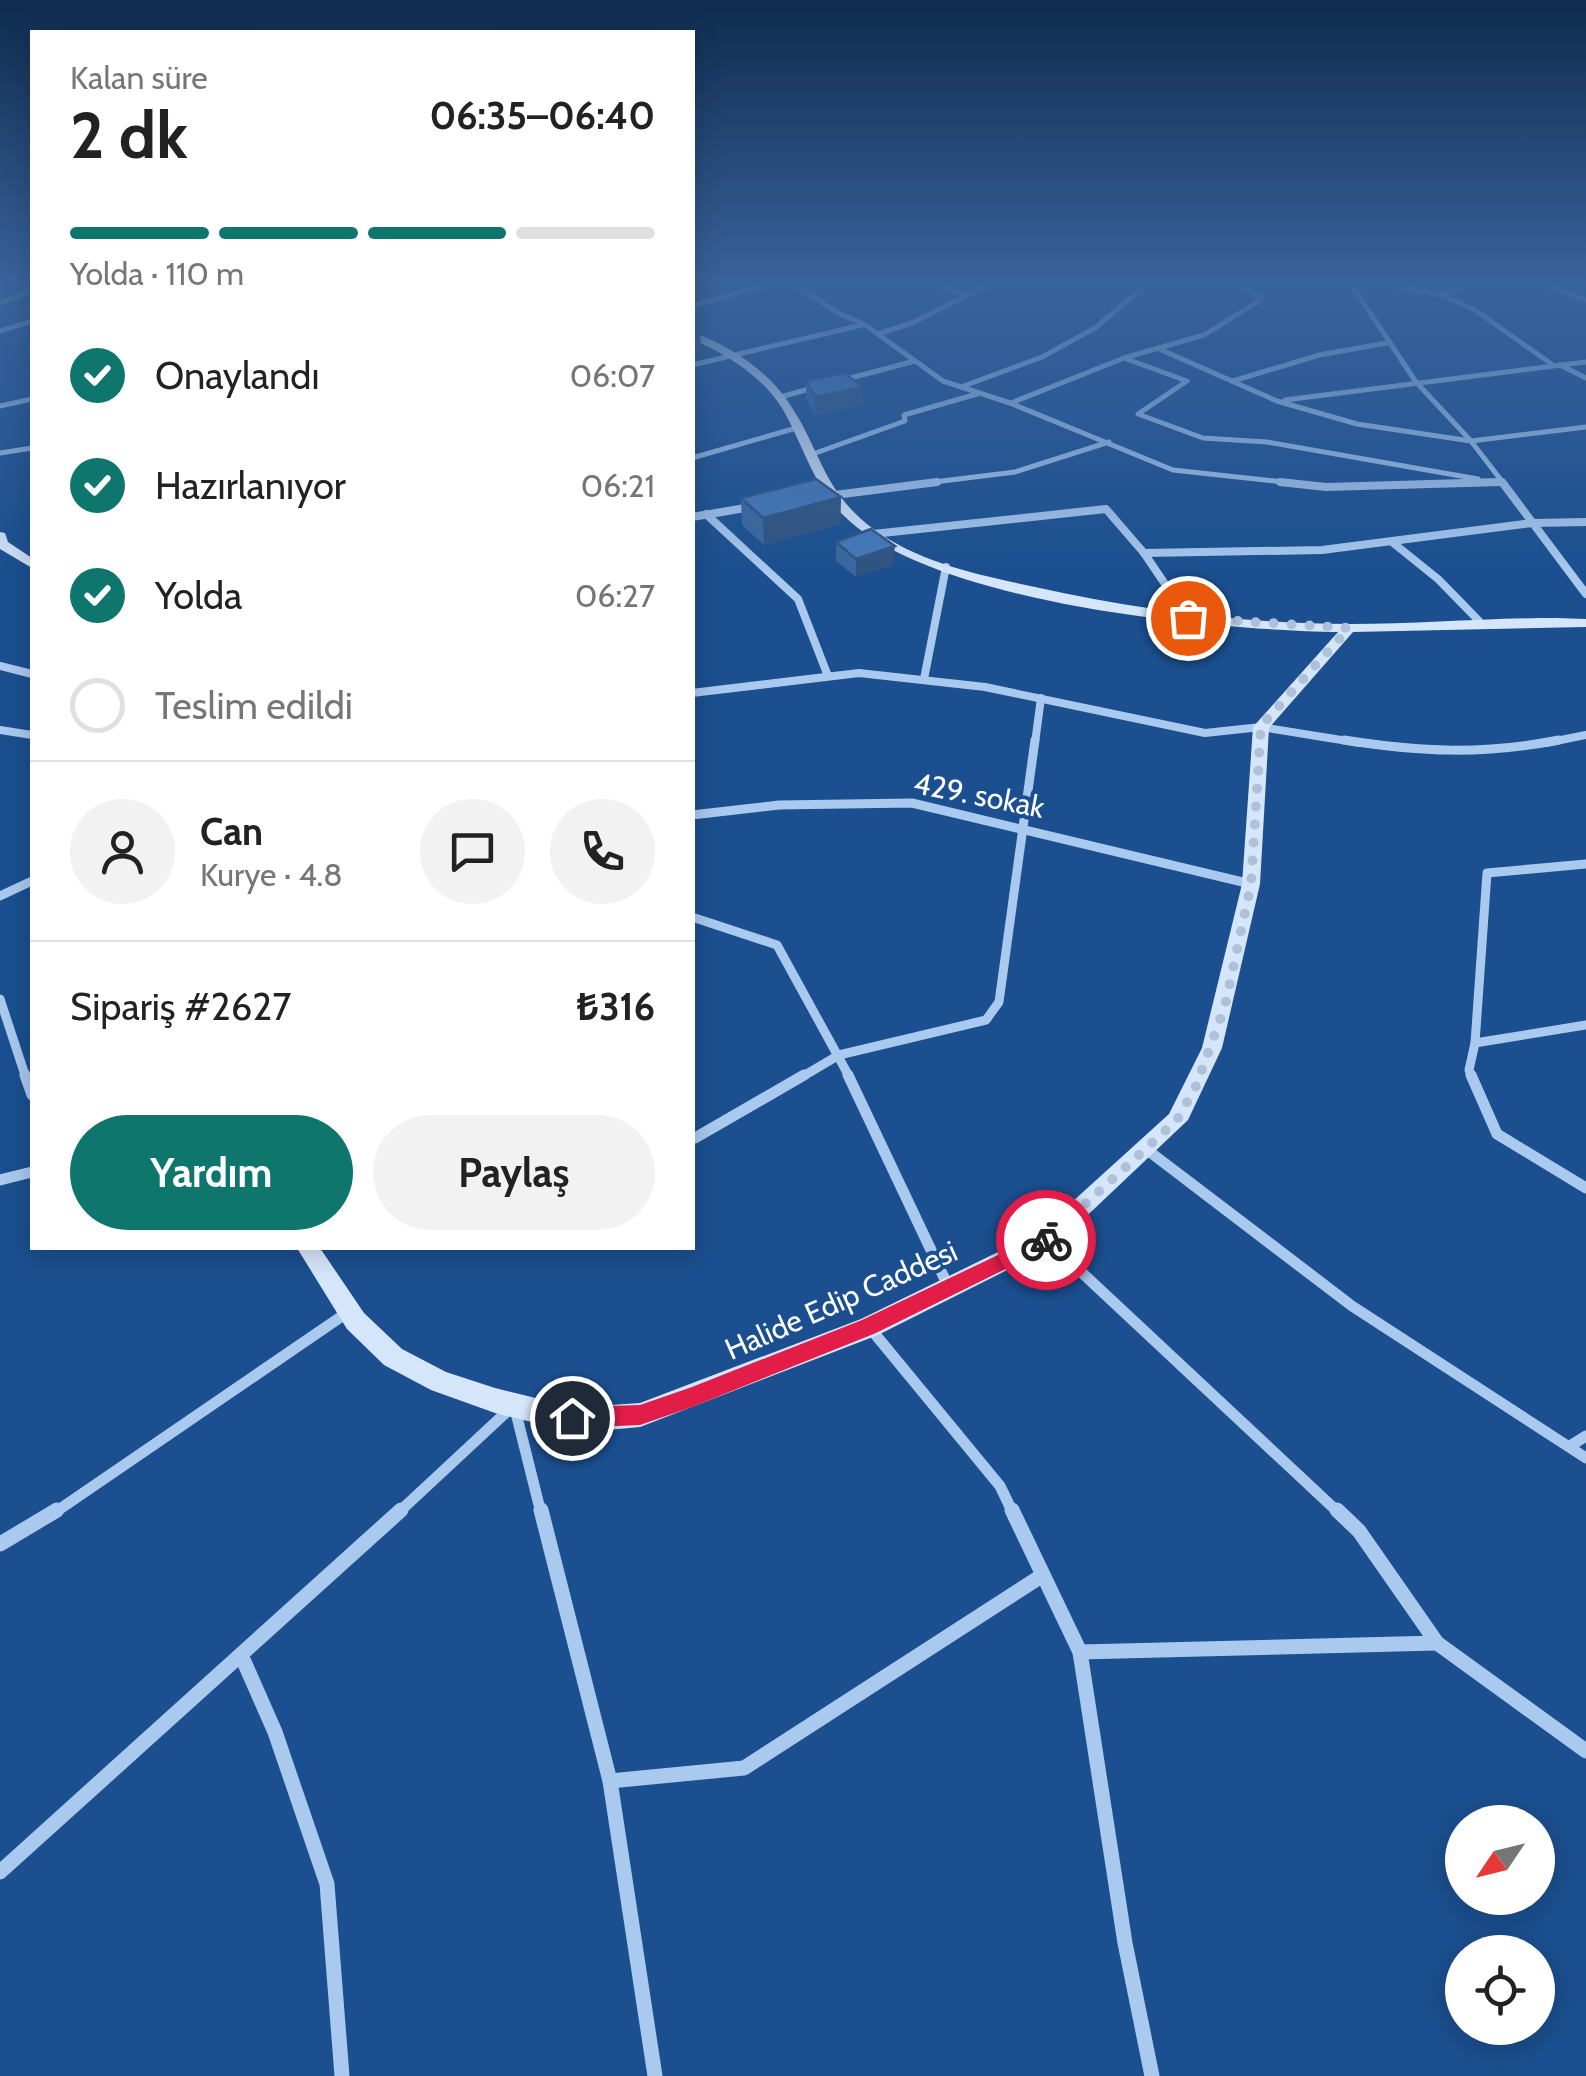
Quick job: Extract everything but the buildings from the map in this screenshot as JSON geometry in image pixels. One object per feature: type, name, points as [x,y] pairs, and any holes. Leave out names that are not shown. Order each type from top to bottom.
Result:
[{"type":"street","points":[[761,381],[780,397],[834,495],[873,534],[905,554],[946,567],[1040,592],[1188,618],[1349,628],[1480,622],[1586,623]]},
{"type":"street","points":[[838,382],[842,381]]},
{"type":"street","points":[[943,381],[1010,403],[1173,470],[1326,487],[1500,482]]},
{"type":"street","points":[[960,388],[979,381]]},
{"type":"street","points":[[1010,403],[1066,381]]},
{"type":"street","points":[[1185,381],[1138,414],[1203,438],[1267,442],[1500,482]]},
{"type":"street","points":[[1277,402],[1425,381]]},
{"type":"street","points":[[1232,382],[1277,402],[1358,424],[1471,441],[1586,427]]},
{"type":"street","points":[[1416,382],[1471,441],[1586,594]]},
{"type":"street","points":[[780,397],[818,386]]},
{"type":"street","points":[[810,455],[905,421],[904,415],[977,394]]},
{"type":"street","points":[[0,406],[30,399]]},
{"type":"street","points":[[695,457],[796,428]]},
{"type":"street","points":[[815,498],[1015,472],[1108,442]]},
{"type":"street","points":[[0,453],[30,448]]},
{"type":"street","points":[[695,516],[760,506]]},
{"type":"street","points":[[873,534],[1106,508],[1144,553],[1188,618]]},
{"type":"street","points":[[706,514],[798,599],[828,676]]},
{"type":"street","points":[[1144,553],[1322,550],[1532,524],[1586,522]]},
{"type":"street","points":[[1,542],[30,563]]},
{"type":"street","points":[[1392,542],[1438,578],[1480,622]]},
{"type":"street","points":[[924,679],[946,567]]},
{"type":"street","points":[[1261,726],[1349,628]]},
{"type":"street","points":[[0,666],[30,674]]},
{"type":"street","points":[[695,693],[859,673],[1041,698],[1204,733],[1261,726],[1421,752],[1517,748],[1586,735]]},
{"type":"street","points":[[696,1138],[839,1055],[986,1020],[999,1002],[1041,698]]},
{"type":"street","name":"Halide Edip Caddesi","points":[[309,1250],[348,1312],[378,1345],[414,1367],[514,1405],[572,1418],[640,1415],[869,1327],[1047,1239],[1177,1120],[1212,1048],[1251,884],[1261,726]]},
{"type":"street","points":[[0,730],[30,734]]},
{"type":"street","name":"429. sokak","points":[[695,815],[779,804],[912,803],[1251,884]]},
{"type":"street","points":[[1586,864],[1487,874],[1475,1043],[1469,1070],[1497,1134],[1586,1188]]},
{"type":"street","points":[[1,895],[30,881]]},
{"type":"street","points":[[695,919],[776,946],[839,1055],[949,1288]]},
{"type":"street","points":[[0,999],[30,1089]]},
{"type":"street","points":[[1475,1043],[1586,1026]]},
{"type":"street","points":[[1146,1149],[1352,1306],[1586,1458]]},
{"type":"street","points":[[0,1180],[30,1172]]},
{"type":"street","points":[[1047,1239],[1358,1531],[1437,1643],[1586,1750]]},
{"type":"street","points":[[0,1544],[44,1519],[348,1312]]},
{"type":"street","points":[[869,1327],[1000,1486],[1080,1652],[1125,1943],[1152,2076]]},
{"type":"street","points":[[0,1872],[514,1405],[610,1781],[655,2076]]},
{"type":"street","points":[[1570,1446],[1586,1436]]},
{"type":"street","points":[[610,1781],[744,1768],[1043,1576]]},
{"type":"street","points":[[1080,1652],[1437,1643]]},
{"type":"street","points":[[242,1656],[276,1732],[328,1884],[342,2076]]},
{"type":"way so far","points":[[1046,1240],[1177,1120],[1196,1086],[1225,1006],[1251,884],[1261,726],[1349,628],[1188,618]]},
{"type":"route","points":[[572,1418],[640,1415],[692,1397],[869,1327],[1046,1240]]}]
